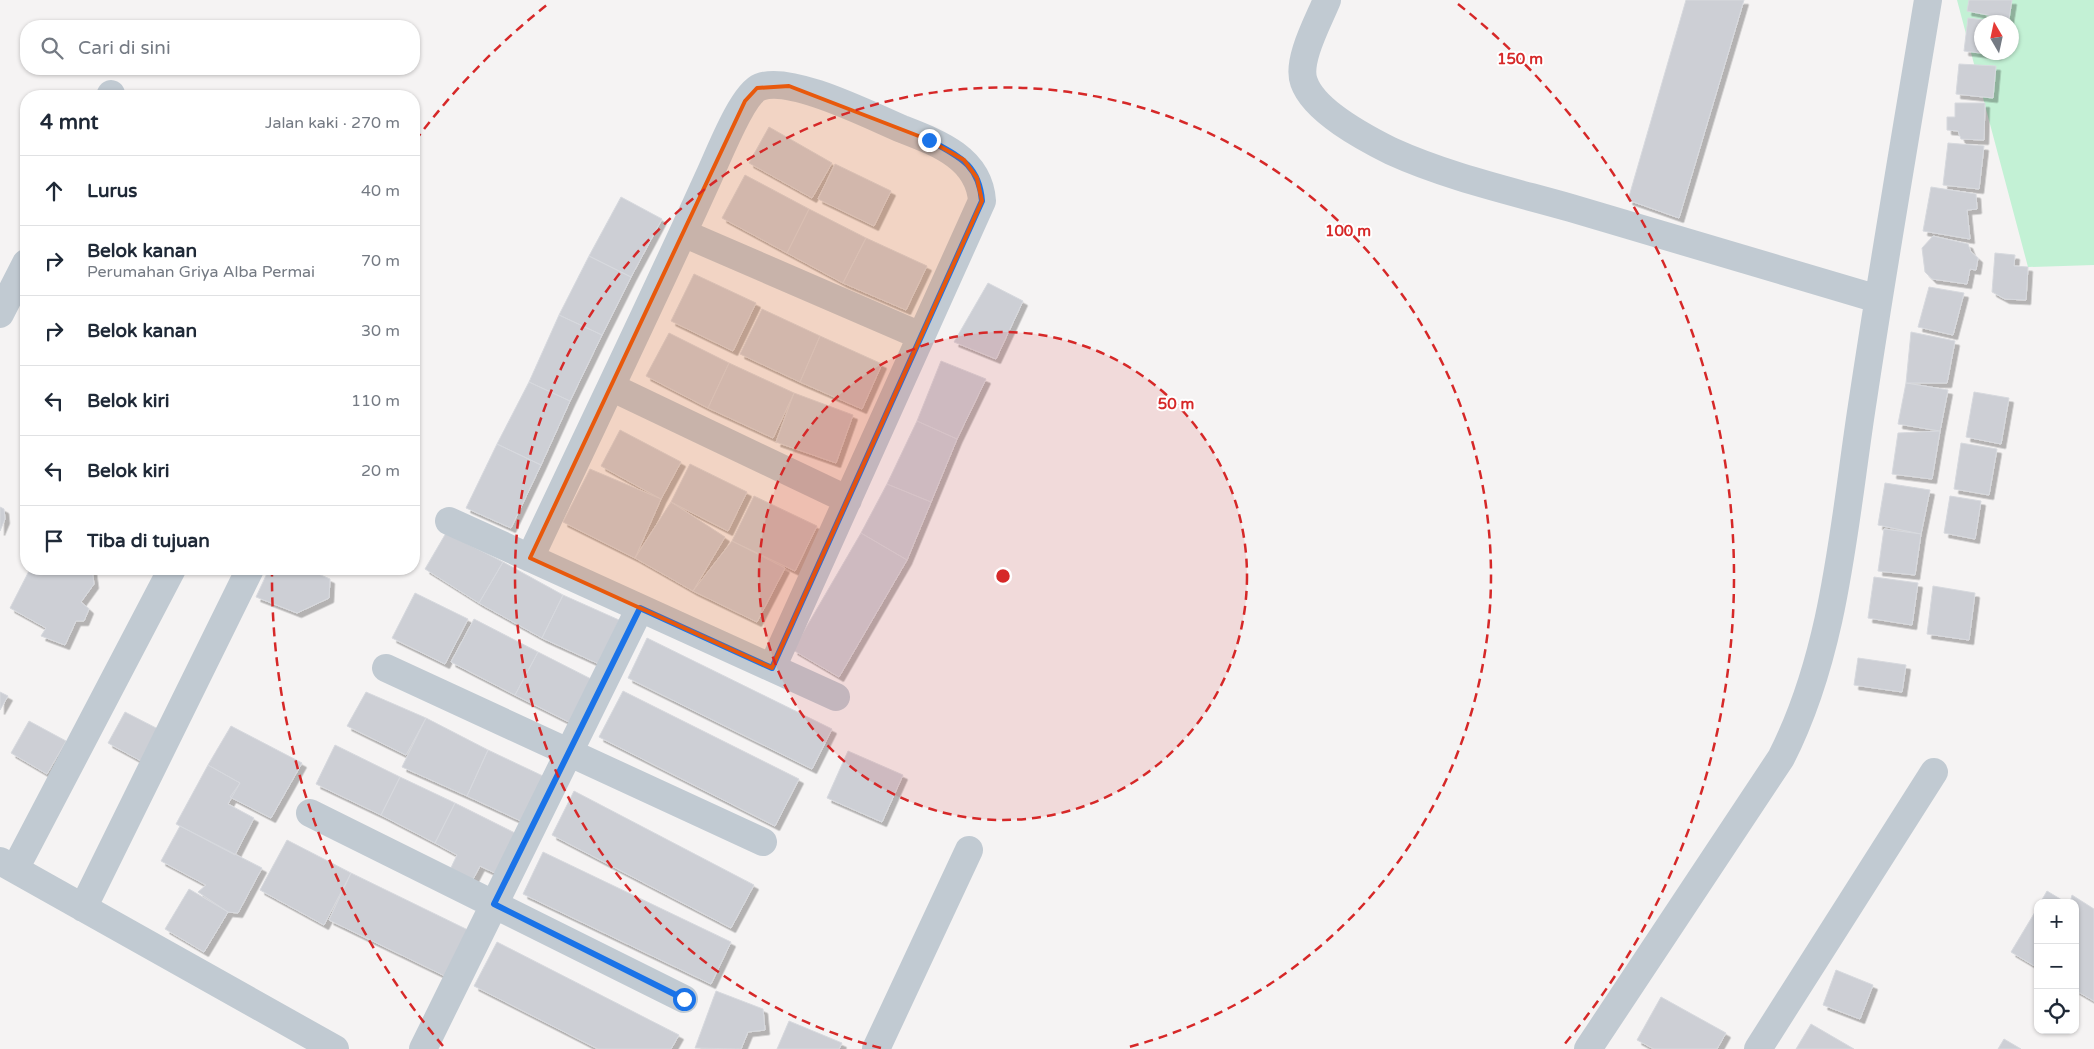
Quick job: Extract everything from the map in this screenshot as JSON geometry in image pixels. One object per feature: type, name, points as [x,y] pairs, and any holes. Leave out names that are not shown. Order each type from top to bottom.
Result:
[{"type":"street","points":[[1327,0],[1302,67],[1304,82],[1313,98],[1333,116],[1362,136],[1436,168],[1878,299]]},
{"type":"street","points":[[1588,1049],[1781,758],[1799,722],[1815,674],[1831,610],[1878,299],[1928,0]]},
{"type":"street","points":[[530,558],[745,101],[757,88],[771,84],[789,86],[818,95],[929,140],[964,160],[978,178],[982,201],[772,668]]},
{"type":"street","points":[[683,233],[921,336]]},
{"type":"street","points":[[0,314],[20,274]]},
{"type":"street","points":[[610,386],[848,500]]},
{"type":"street","points":[[449,521],[836,698]]},
{"type":"street","points":[[169,575],[7,865],[335,1049]]},
{"type":"street","points":[[83,908],[247,575]]},
{"type":"street","points":[[423,1049],[640,608]]},
{"type":"street","points":[[386,668],[763,842]]},
{"type":"street","points":[[1758,1049],[1934,772]]},
{"type":"street","points":[[310,813],[684,999]]},
{"type":"street","points":[[876,1049],[969,850]]},
{"type":"highlighted area","points":[[789,86],[929,140],[964,160],[977,178],[982,201],[772,668],[530,558],[713,167],[745,101],[757,88]]},
{"type":"green space","points":[[1957,0],[2094,0],[2094,265],[2028,267]]},
{"type":"building","points":[[1686,0],[1744,0],[1679,218],[1628,200]]},
{"type":"building","points":[[1969,0],[2012,0],[2010,15],[1988,15],[1967,11]]},
{"type":"building","points":[[1968,18],[1974,19],[1974,52],[1964,51]]},
{"type":"building","points":[[1959,64],[1996,66],[1993,98],[1956,94]]},
{"type":"building","points":[[1955,103],[1985,103],[1984,140],[1961,139],[1958,131],[1947,130],[1947,117],[1955,117]]},
{"type":"building","points":[[769,127],[832,163],[812,198],[749,163]]},
{"type":"building","points":[[1948,143],[1984,146],[1979,189],[1943,185]]},
{"type":"building","points":[[835,164],[891,191],[874,226],[818,199]]},
{"type":"building","points":[[745,175],[809,209],[787,253],[722,218]]},
{"type":"building","points":[[1931,187],[1976,194],[1977,209],[1967,210],[1970,239],[1923,231]]},
{"type":"building","points":[[621,197],[662,219],[631,277],[589,256]]},
{"type":"building","points":[[809,209],[866,238],[843,283],[787,253]]},
{"type":"building","points":[[1933,236],[1968,244],[1971,252],[1978,258],[1976,270],[1970,269],[1967,284],[1932,279],[1925,272],[1922,248]]},
{"type":"building","points":[[866,238],[927,266],[906,310],[843,283]]},
{"type":"building","points":[[1995,253],[2015,255],[2014,266],[2028,267],[2026,300],[2005,299],[1992,292]]},
{"type":"building","points":[[589,256],[631,277],[602,335],[559,315]]},
{"type":"building","points":[[694,274],[756,303],[733,351],[671,321]]},
{"type":"building","points":[[988,283],[1023,301],[996,359],[954,342]]},
{"type":"building","points":[[1929,287],[1964,293],[1953,335],[1918,327]]},
{"type":"building","points":[[762,309],[820,336],[800,382],[740,354]]},
{"type":"building","points":[[559,315],[602,335],[570,401],[529,382]]},
{"type":"building","points":[[1911,332],[1955,341],[1947,383],[1906,383]]},
{"type":"building","points":[[669,333],[729,363],[708,408],[646,376]]},
{"type":"building","points":[[820,336],[882,364],[862,409],[800,382]]},
{"type":"building","points":[[941,361],[986,379],[957,439],[917,421]]},
{"type":"building","points":[[729,363],[794,393],[773,438],[708,408]]},
{"type":"building","points":[[529,382],[570,401],[541,465],[497,444]]},
{"type":"building","points":[[1906,383],[1948,390],[1940,431],[1898,424]]},
{"type":"building","points":[[1974,392],[2009,398],[2001,444],[1966,437]]},
{"type":"building","points":[[794,393],[853,415],[836,463],[776,442]]},
{"type":"building","points":[[917,421],[957,439],[931,502],[887,484]]},
{"type":"building","points":[[620,430],[681,462],[661,499],[601,466]]},
{"type":"building","points":[[1940,431],[1932,479],[1892,474],[1898,433]]},
{"type":"building","points":[[1961,443],[1997,449],[1989,495],[1954,489]]},
{"type":"building","points":[[497,444],[541,465],[511,528],[466,508]]},
{"type":"building","points":[[690,464],[747,492],[728,531],[671,502]]},
{"type":"building","points":[[590,469],[661,499],[635,558],[563,522]]},
{"type":"building","points":[[1885,483],[1930,490],[1921,534],[1878,525]]},
{"type":"building","points":[[887,484],[931,502],[907,560],[861,533]]},
{"type":"building","points":[[754,496],[817,526],[795,571],[732,541]]},
{"type":"building","points":[[1950,496],[1981,501],[1975,539],[1944,533]]},
{"type":"building","points":[[671,502],[725,537],[693,591],[635,558]]},
{"type":"building","points":[[0,507],[4,509],[5,519],[0,531]]},
{"type":"building","points":[[1884,529],[1921,534],[1915,575],[1878,571]]},
{"type":"building","points":[[446,533],[503,562],[479,603],[425,569]]},
{"type":"building","points":[[861,533],[907,560],[839,677],[793,650]]},
{"type":"building","points":[[732,541],[785,568],[757,622],[693,591]]},
{"type":"building","points":[[503,562],[563,595],[542,638],[479,603]]},
{"type":"building","points":[[27,575],[93,575],[94,584],[81,602],[89,609],[84,621],[76,621],[65,645],[41,636],[46,628],[10,608]]},
{"type":"building","points":[[266,575],[321,575],[330,579],[329,598],[297,613],[256,597]]},
{"type":"building","points":[[1874,577],[1918,583],[1912,625],[1868,618]]},
{"type":"building","points":[[1933,586],[1975,593],[1969,640],[1927,634]]},
{"type":"building","points":[[415,593],[468,619],[445,664],[392,638]]},
{"type":"building","points":[[563,595],[619,620],[599,664],[542,638]]},
{"type":"building","points":[[474,619],[538,652],[515,695],[451,662]]},
{"type":"building","points":[[647,638],[832,729],[812,769],[628,678]]},
{"type":"building","points":[[538,652],[595,681],[573,724],[515,695]]},
{"type":"building","points":[[1858,658],[1906,665],[1902,692],[1854,685]]},
{"type":"building","points":[[623,691],[799,779],[775,826],[599,737]]},
{"type":"building","points":[[0,692],[8,696],[0,710]]},
{"type":"building","points":[[366,692],[426,718],[406,755],[347,726]]},
{"type":"building","points":[[125,712],[160,730],[143,762],[108,743]]},
{"type":"building","points":[[426,718],[488,750],[467,796],[402,767]]},
{"type":"building","points":[[29,721],[66,741],[47,774],[11,753]]},
{"type":"building","points":[[231,726],[302,763],[271,818],[230,797],[240,783],[208,765]]},
{"type":"building","points":[[335,745],[400,777],[381,815],[316,784]]},
{"type":"building","points":[[488,750],[545,777],[523,822],[467,796]]},
{"type":"building","points":[[848,751],[903,775],[882,822],[827,798]]},
{"type":"building","points":[[208,765],[240,783],[228,804],[254,818],[235,855],[176,824]]},
{"type":"building","points":[[400,777],[455,803],[435,843],[381,815]]},
{"type":"building","points":[[574,791],[754,885],[731,928],[552,835]]},
{"type":"building","points":[[455,803],[519,835],[499,875],[480,866],[470,885],[448,874],[457,855],[435,843]]},
{"type":"building","points":[[180,826],[262,868],[238,913],[228,912],[198,892],[206,885],[161,861]]},
{"type":"building","points":[[287,840],[351,873],[324,925],[260,890]]},
{"type":"building","points":[[543,852],[731,942],[711,984],[523,894]]},
{"type":"building","points":[[351,873],[470,931],[447,977],[329,920]]},
{"type":"building","points":[[189,889],[228,912],[204,952],[165,929]]},
{"type":"building","points":[[2047,891],[2060,899],[2042,899]]},
{"type":"building","points":[[2079,899],[2094,909],[2094,1001],[2079,992]]},
{"type":"building","points":[[2034,914],[2034,966],[2011,952]]},
{"type":"building","points":[[497,942],[679,1035],[671,1049],[598,1049],[474,986]]},
{"type":"building","points":[[1836,970],[1873,985],[1860,1019],[1823,1005]]},
{"type":"building","points":[[716,991],[763,1009],[765,1030],[748,1032],[741,1049],[695,1048]]},
{"type":"building","points":[[1661,997],[1726,1033],[1717,1049],[1654,1049],[1637,1040]]},
{"type":"building","points":[[789,1021],[842,1043],[839,1049],[777,1049]]},
{"type":"building","points":[[1811,1024],[1854,1049],[1796,1049]]},
{"type":"building","points":[[2004,1039],[2021,1049],[1998,1049]]},
{"type":"route","points":[[684,999],[494,904],[640,608],[772,668],[982,201],[978,178],[973,170],[964,160],[929,140]]}]
